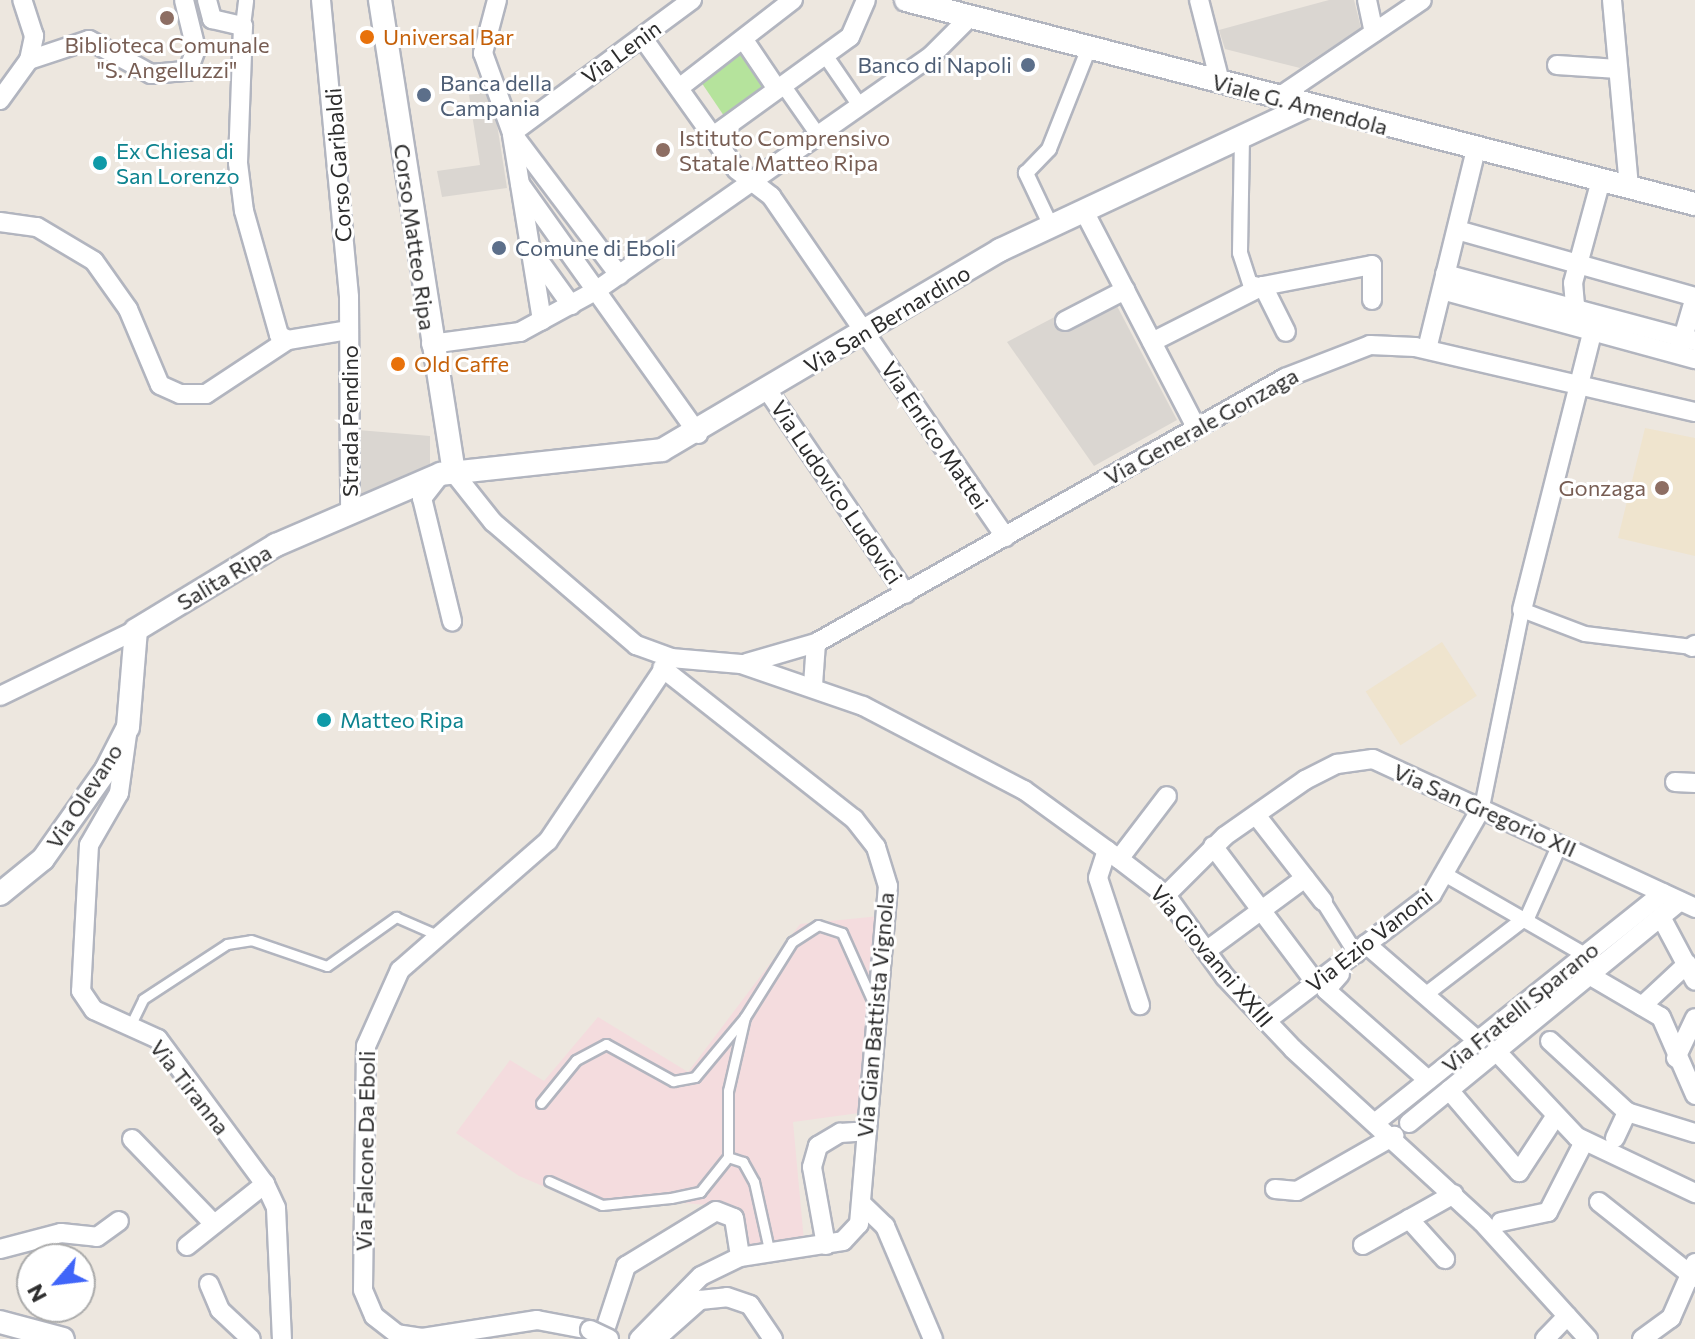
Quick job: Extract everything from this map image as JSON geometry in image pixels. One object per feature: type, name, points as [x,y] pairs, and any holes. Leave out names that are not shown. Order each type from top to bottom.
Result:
[{"type":"street","points":[[0,100],[29,60],[34,36],[22,0]]},
{"type":"street","points":[[29,60],[89,40],[151,74],[188,71],[196,49],[184,0]]},
{"type":"street","points":[[207,0],[212,19],[243,26]]},
{"type":"street","points":[[246,0],[238,163],[246,228],[279,335],[288,340]]},
{"type":"street","name":"Corso Garibaldi","points":[[321,0],[349,330]]},
{"type":"street","name":"Corso Matteo Ripa","points":[[380,0],[448,474]]},
{"type":"street","points":[[497,0],[483,53],[512,133],[542,321]]},
{"type":"street","name":"Via Lenin","points":[[512,133],[692,0]]},
{"type":"street","points":[[679,88],[793,0]]},
{"type":"street","points":[[713,136],[850,37],[866,0]]},
{"type":"street","name":"Viale G. Amendola","points":[[906,0],[968,8],[1089,48],[1305,107],[1695,204]]},
{"type":"street","points":[[1199,0],[1220,82]]},
{"type":"street","points":[[1367,0],[1374,32]]},
{"type":"street","points":[[1612,0],[1629,188]]},
{"type":"street","points":[[1276,99],[1419,1]]},
{"type":"street","points":[[431,344],[520,332],[597,290],[932,55],[968,8]]},
{"type":"street","name":"Via Enrico Mattei","points":[[642,37],[713,136],[755,181],[865,333],[1005,537]]},
{"type":"street","points":[[744,40],[818,135]]},
{"type":"street","points":[[1051,226],[1026,173],[1049,149],[1089,48]]},
{"type":"street","points":[[825,55],[860,106]]},
{"type":"street","points":[[1557,65],[1618,69]]},
{"type":"street","name":"Via San Bernardino","points":[[448,474],[628,457],[698,434],[1051,226],[1305,107]]},
{"type":"street","points":[[512,133],[619,275]]},
{"type":"street","points":[[1242,137],[1240,253],[1250,283],[1263,286]]},
{"type":"street","points":[[1427,349],[1476,150]]},
{"type":"street","points":[[1482,807],[1522,610],[1593,330],[1575,305],[1578,263],[1601,180]]},
{"type":"street","points":[[520,184],[698,434]]},
{"type":"street","points":[[1084,211],[1196,427]]},
{"type":"street","points":[[0,222],[37,227],[94,261],[128,309],[160,385],[180,394],[206,394],[288,340],[349,330]]},
{"type":"street","points":[[1457,230],[1695,297],[1688,348]]},
{"type":"street","points":[[531,250],[571,305]]},
{"type":"street","points":[[1152,342],[1263,286],[1372,265],[1372,300]]},
{"type":"street","points":[[1444,282],[1582,313],[1688,348]]},
{"type":"street","points":[[1444,282],[1593,330],[1688,348]]},
{"type":"street","points":[[1263,286],[1286,332]]},
{"type":"street","points":[[1065,321],[1125,290]]},
{"type":"street","name":"Strada Pendino","points":[[349,330],[350,511]]},
{"type":"street","name":"Via Generale Gonzaga","points":[[741,664],[782,656],[906,594],[1196,427],[1335,355],[1370,345],[1427,349],[1695,412]]},
{"type":"street","name":"Via Ludovico Ludovici","points":[[768,391],[875,560],[906,594]]},
{"type":"street","points":[[448,474],[422,498],[452,621]]},
{"type":"street","name":"Salita Ripa","points":[[0,696],[136,630],[276,545],[350,511],[448,474]]},
{"type":"street","name":"Via Gian Battista Vignola","points":[[448,474],[493,522],[663,669],[854,819],[876,847],[888,886],[862,1204]]},
{"type":"street","points":[[1522,610],[1585,634],[1693,646]]},
{"type":"street","name":"Via Olevano","points":[[0,894],[63,832],[128,727],[136,630]]},
{"type":"street","points":[[782,656],[804,682],[822,634]]},
{"type":"street","name":"Via Gian Battista Vignola","points":[[636,645],[663,669]]},
{"type":"street","name":"Via Giovanni XXIII","points":[[663,669],[741,664],[804,682],[946,745],[1113,854],[1166,895],[1206,951],[1266,1021],[1454,1194],[1588,1339]]},
{"type":"street","name":"Via Falcone Da Eboli","points":[[609,1339],[537,1320],[422,1338],[397,1334],[374,1316],[363,1290],[366,1046],[400,970],[435,934],[508,882],[548,841],[663,669]]},
{"type":"street","name":"Via Tiranna","points":[[128,727],[119,793],[89,845],[81,991],[94,1010],[132,1022],[158,1039],[265,1184],[276,1208],[282,1339]]},
{"type":"street","name":"Via San Gregorio XII","points":[[1166,895],[1213,846],[1256,815],[1337,764],[1373,759],[1679,901]]},
{"type":"street","points":[[1675,782],[1695,783]]},
{"type":"street","points":[[1140,1005],[1098,878],[1113,854],[1167,796]]},
{"type":"street","name":"Via Ezio Vanoni","points":[[1266,1021],[1361,950],[1446,875],[1482,807]]},
{"type":"street","points":[[1256,815],[1361,950],[1425,995],[1478,1041]]},
{"type":"street","points":[[1425,995],[1528,916],[1560,844]]},
{"type":"street","points":[[1213,846],[1316,983]]},
{"type":"street","points":[[1446,875],[1528,916],[1585,955]]},
{"type":"street","points":[[1206,951],[1305,878]]},
{"type":"street","points":[[1409,1123],[1679,901]]},
{"type":"street","name":"Via Fratelli Sparano","points":[[1376,1122],[1585,955],[1679,901]]},
{"type":"street","points":[[1642,1006],[1691,973],[1661,917]]},
{"type":"street","points":[[1361,950],[1326,990],[1428,1080]]},
{"type":"street","points":[[1589,975],[1661,1017],[1676,1058],[1695,1095]]},
{"type":"street","points":[[1676,1058],[1695,1018]]},
{"type":"street","points":[[1550,1041],[1627,1112],[1695,1133]]},
{"type":"street","points":[[1496,1051],[1555,1117],[1584,1142],[1695,1193]]},
{"type":"street","points":[[1449,1090],[1519,1172],[1555,1117]]},
{"type":"street","points":[[1615,1138],[1627,1112]]},
{"type":"street","points":[[826,1245],[812,1167],[818,1146],[840,1133],[866,1131]]},
{"type":"street","points":[[1275,1189],[1297,1191],[1394,1136]]},
{"type":"street","points":[[132,1139],[214,1224]]},
{"type":"street","points":[[1501,1222],[1548,1212],[1584,1142]]},
{"type":"street","points":[[187,1246],[265,1184]]},
{"type":"street","points":[[1363,1245],[1454,1194]]},
{"type":"street","points":[[1599,1202],[1693,1281],[1671,1318],[1642,1339]]},
{"type":"street","points":[[643,1336],[673,1298],[740,1257],[771,1257],[843,1241],[859,1224],[862,1204]]},
{"type":"street","points":[[862,1204],[885,1226],[933,1339]]},
{"type":"street","points":[[596,1335],[626,1266],[716,1211],[734,1218],[740,1257]]},
{"type":"street","points":[[1409,1219],[1445,1259]]},
{"type":"street","points":[[0,1249],[61,1233],[97,1237],[119,1221]]},
{"type":"street","points":[[209,1284],[220,1310],[251,1339]]},
{"type":"street","points":[[643,1336],[665,1331],[700,1300],[727,1297],[750,1305],[773,1339]]},
{"type":"street","points":[[1545,1339],[1567,1316]]},
{"type":"street","points":[[0,1322],[63,1339]]},
{"type":"lane","points":[[132,1022],[143,999],[227,944],[251,940],[327,966],[396,917],[435,934]]},
{"type":"lane","points":[[541,1103],[576,1060],[606,1044],[673,1081],[695,1077],[745,1017],[792,942],[818,925],[842,933],[878,1014]]},
{"type":"lane","points":[[549,1181],[602,1205],[700,1192],[728,1157],[726,1105],[745,1017]]},
{"type":"lane","points":[[728,1157],[743,1162],[754,1182],[771,1257]]},
{"type":"shaded area","points":[[1329,0],[1354,0],[1361,28],[1300,68],[1225,49],[1219,30]]},
{"type":"shaded area","points":[[492,92],[507,188],[442,197],[437,171],[480,165],[469,95]]},
{"type":"shaded area","points":[[1108,289],[1177,420],[1094,466],[1007,342]]},
{"type":"shaded area","name":"Gonzaga","points":[[1645,428],[1695,438],[1695,556],[1618,538]]},
{"type":"shaded area","points":[[358,430],[430,436],[430,465],[358,497]]},
{"type":"shaded area","points":[[1442,642],[1477,696],[1401,745],[1366,692]]},
{"type":"shaded area","points":[[880,916],[859,1113],[793,1122],[804,1241],[745,1249],[741,1208],[661,1201],[597,1209],[519,1176],[456,1133],[510,1060],[544,1081],[598,1017],[688,1072],[800,924]]},
{"type":"green space","points":[[744,49],[769,86],[724,117],[699,79]]},
{"type":"place","name":"Biblioteca Comunale \"S. Angelluzzi\"","points":[[167,18]]},
{"type":"place","name":"Universal Bar","points":[[367,37]]},
{"type":"place","name":"Banco di Napoli","points":[[1028,65]]},
{"type":"place","name":"Banca della Campania","points":[[424,95]]},
{"type":"place","name":"Istituto Comprensivo Statale Matteo Ripa","points":[[663,150]]},
{"type":"place","name":"Ex Chiesa di San Lorenzo","points":[[100,163]]},
{"type":"place","name":"Comune di Eboli","points":[[499,248]]},
{"type":"place","name":"Old Caffe","points":[[398,364]]},
{"type":"place","name":"Gonzaga","points":[[1662,488]]},
{"type":"place","name":"Matteo Ripa","points":[[324,720]]}]
